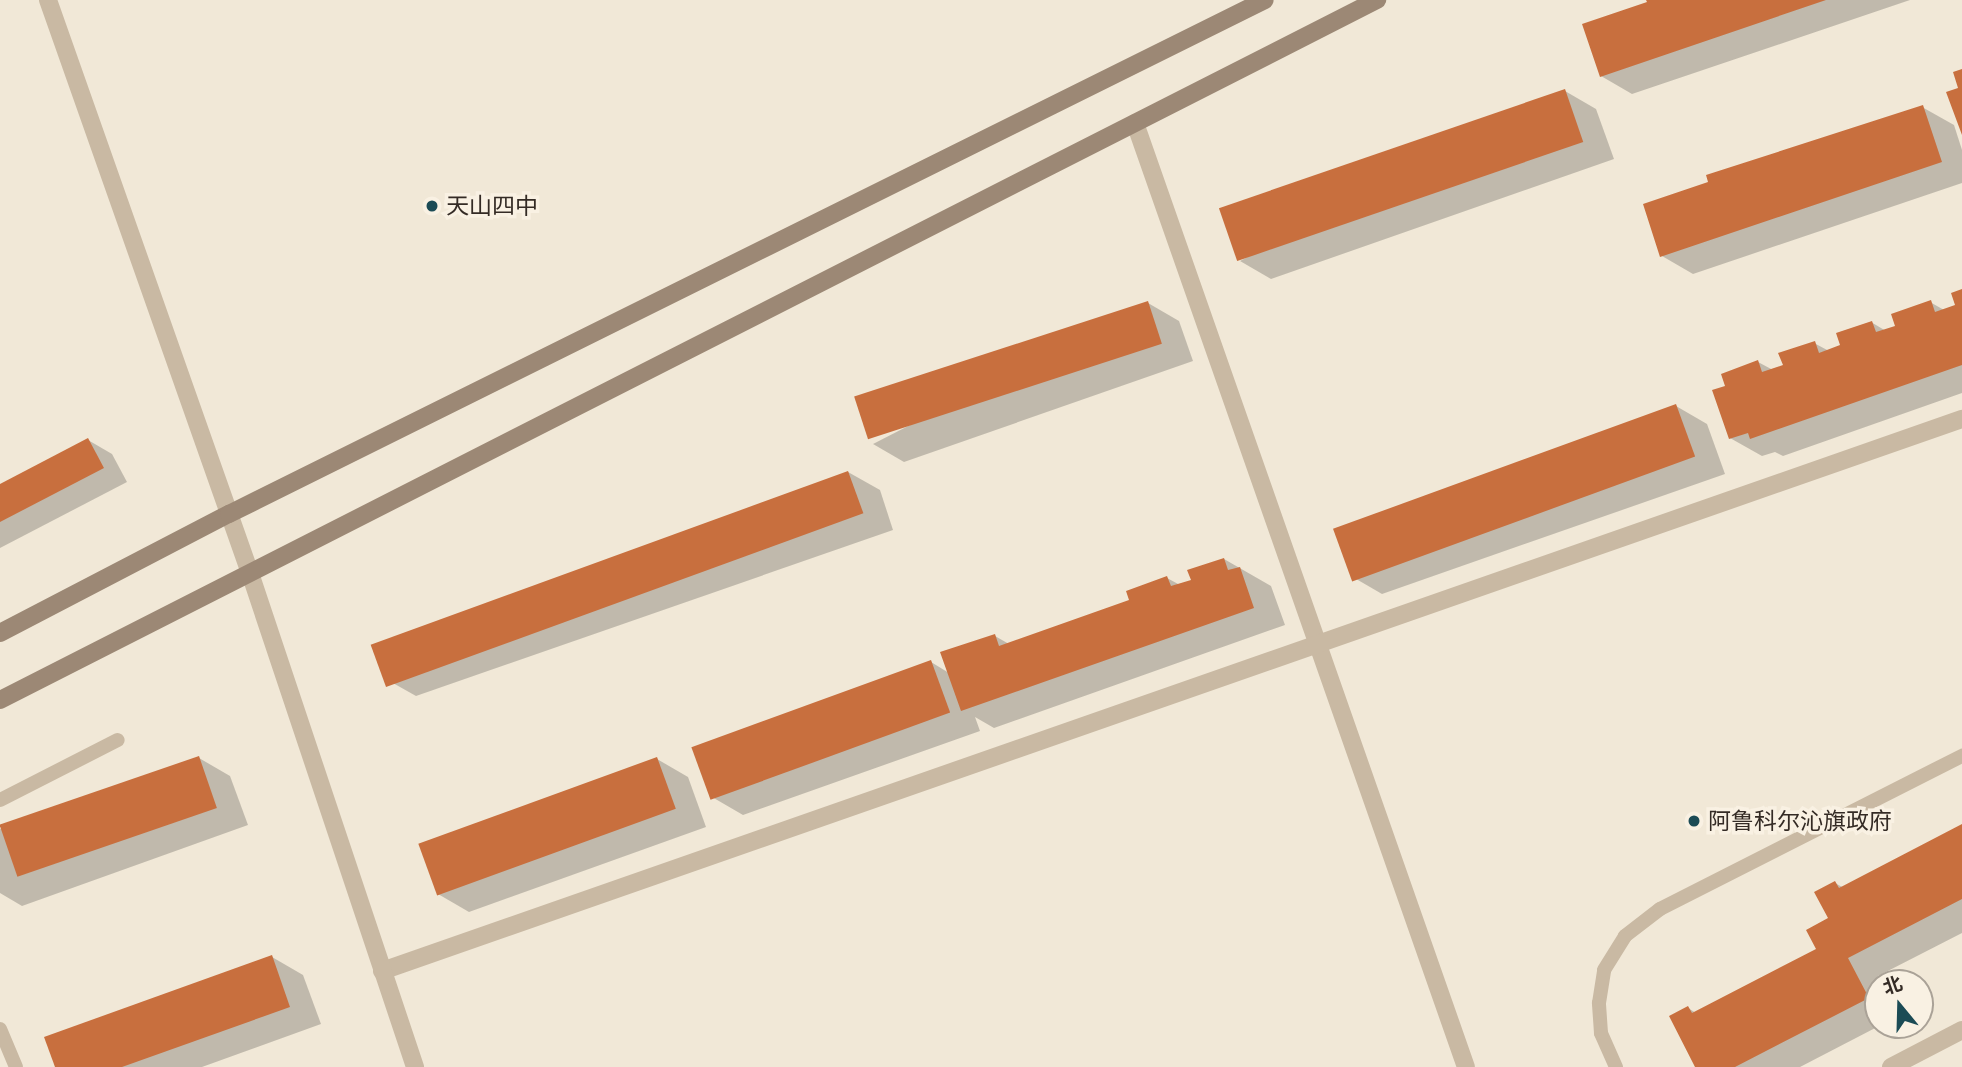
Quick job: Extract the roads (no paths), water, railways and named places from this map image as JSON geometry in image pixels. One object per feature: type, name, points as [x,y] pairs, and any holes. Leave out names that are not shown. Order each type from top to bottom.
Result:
[{"type":"main road","points":[[0,633],[229,514],[1265,0]]},
{"type":"main road","points":[[0,700],[1377,0]]},
{"type":"street","points":[[48,0],[250,573],[415,1067]]},
{"type":"street","points":[[1135,123],[1466,1067]]},
{"type":"street","points":[[382,971],[1962,419]]},
{"type":"street","points":[[1891,1067],[1962,1030]]},
{"type":"lane","points":[[0,800],[118,740]]},
{"type":"lane","points":[[1616,1067],[1601,1032],[1599,1003],[1604,970],[1625,936],[1660,909],[1962,755]]},
{"type":"lane","points":[[0,1029],[16,1067]]},
{"type":"place","name":"天山四中","points":[[432,206]]},
{"type":"place","name":"阿鲁科尔沁旗政府","points":[[1694,821]]}]
